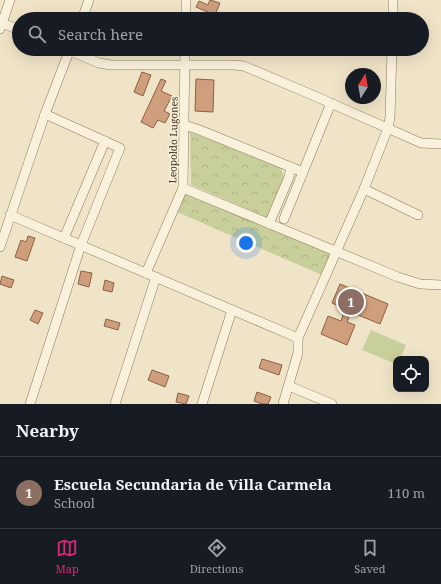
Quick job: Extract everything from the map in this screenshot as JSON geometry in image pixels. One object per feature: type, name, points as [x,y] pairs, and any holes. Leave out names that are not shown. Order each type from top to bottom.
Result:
[{"type":"street","points":[[10,0],[1,25],[12,28]]},
{"type":"street","points":[[85,12],[89,0]]},
{"type":"street","points":[[186,0],[186,12]]},
{"type":"street","points":[[392,0],[392,12]]},
{"type":"street","points":[[0,247],[66,56]]},
{"type":"street","points":[[84,56],[100,63],[111,65],[244,66],[421,143],[441,144]]},
{"type":"street","name":"Leopoldo Lugones","points":[[146,273],[183,188],[185,56]]},
{"type":"street","points":[[283,404],[298,353],[298,338],[364,189],[388,128],[390,117],[392,56]]},
{"type":"street","points":[[284,219],[331,103]]},
{"type":"street","points":[[30,404],[81,245],[120,148],[45,114]]},
{"type":"street","points":[[184,125],[303,172]]},
{"type":"street","points":[[64,238],[105,141]]},
{"type":"street","points":[[269,224],[289,177],[291,167]]},
{"type":"street","points":[[183,188],[408,281],[441,285]]},
{"type":"street","points":[[364,189],[418,215]]},
{"type":"street","points":[[10,215],[298,338]]},
{"type":"street","points":[[115,404],[156,277]]},
{"type":"street","points":[[202,404],[232,310]]},
{"type":"street","points":[[289,386],[332,404]]},
{"type":"green space","points":[[190,132],[281,168],[284,179],[268,218],[191,185]]},
{"type":"green space","points":[[186,193],[331,254],[322,275],[177,212]]},
{"type":"green space","points":[[371,330],[406,345],[401,356],[393,356],[393,363],[362,350]]},
{"type":"building","points":[[210,0],[220,3],[216,12],[208,12],[196,7],[199,1],[208,5]]},
{"type":"building","points":[[142,72],[151,75],[143,96],[134,92]]},
{"type":"building","points":[[161,79],[166,81],[161,91],[172,96],[164,111],[170,114],[165,123],[158,120],[153,128],[141,122]]},
{"type":"building","points":[[196,79],[214,80],[213,112],[195,111]]},
{"type":"building","points":[[28,236],[35,238],[27,261],[15,257],[21,240],[26,242]]},
{"type":"building","points":[[81,271],[92,273],[89,287],[78,284]]},
{"type":"building","points":[[2,276],[14,280],[11,288],[0,284]]},
{"type":"building","points":[[105,280],[114,283],[112,292],[103,290]]},
{"type":"building","points":[[340,284],[388,304],[380,324],[351,312],[347,322],[355,325],[347,345],[321,334],[328,316],[341,321],[345,309],[332,303]]},
{"type":"building","points":[[35,310],[43,313],[38,324],[30,320]]},
{"type":"building","points":[[106,319],[120,323],[118,330],[104,326]]},
{"type":"building","points":[[262,359],[282,365],[279,375],[259,368]]},
{"type":"building","points":[[152,370],[169,376],[165,387],[148,380]]},
{"type":"building","points":[[257,392],[271,397],[268,404],[262,404],[254,401]]},
{"type":"building","points":[[178,393],[189,396],[186,404],[176,402]]},
{"type":"place","name":"Escuela Secundaria de Villa Carmela","points":[[351,302]]}]
